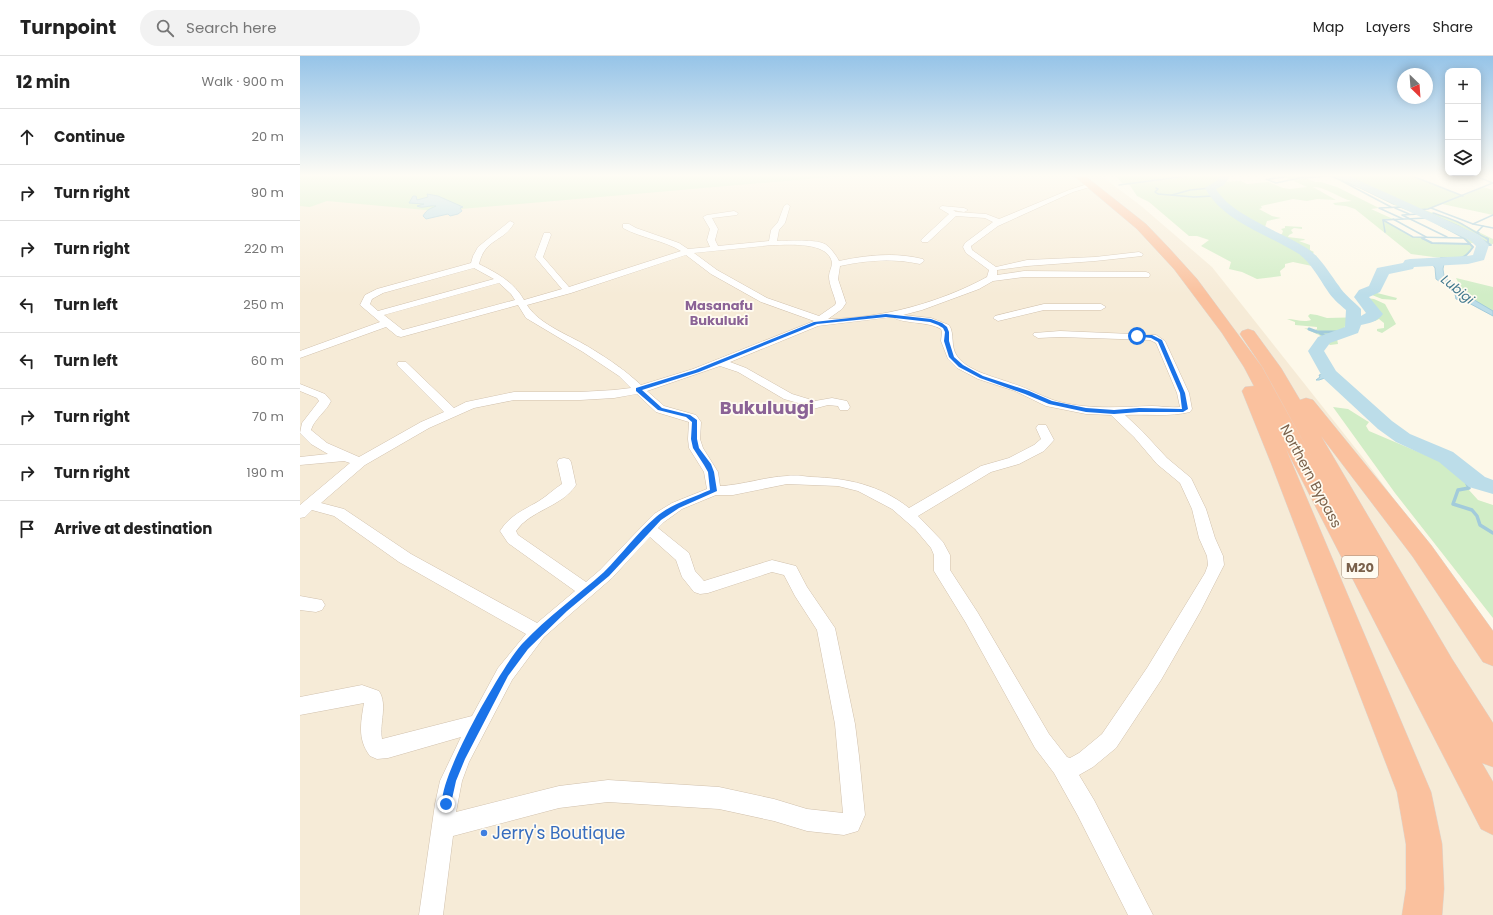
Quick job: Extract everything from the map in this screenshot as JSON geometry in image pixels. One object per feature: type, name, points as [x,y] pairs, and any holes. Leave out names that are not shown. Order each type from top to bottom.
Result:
[{"type":"highway","name":"Northern Bypass","points":[[1127,215],[1149,234],[1230,319],[1272,368],[1442,668],[1493,752]]},
{"type":"highway","points":[[1140,215],[1150,222],[1199,272]]},
{"type":"highway","name":"Northern Bypass","points":[[1230,319],[1253,367],[1493,817]]},
{"type":"highway","points":[[1230,319],[1422,551],[1493,654]]},
{"type":"highway","points":[[1230,319],[1282,463],[1414,792],[1424,844],[1426,889],[1422,915]]},
{"type":"street","points":[[715,248],[711,240],[714,229],[706,217],[719,215]]},
{"type":"street","points":[[773,243],[775,230],[781,223],[783,215]]},
{"type":"street","points":[[925,240],[953,215]]},
{"type":"street","points":[[971,215],[986,216],[999,222]]},
{"type":"street","points":[[1015,215],[991,227],[967,247],[974,255],[993,269],[1027,264],[1139,254]]},
{"type":"street","points":[[475,265],[482,246],[495,236],[507,230],[510,224]]},
{"type":"street","points":[[626,226],[633,230],[676,245],[700,260],[714,272],[764,300],[824,320]]},
{"type":"street","points":[[547,235],[546,241],[540,249],[539,257],[568,291]]},
{"type":"street","points":[[714,491],[711,472],[696,448],[694,439],[695,422],[688,416],[660,409],[638,390],[623,374],[529,316],[521,302],[515,292],[501,280],[475,265],[372,294],[367,299],[365,305],[399,334],[402,334],[521,302],[568,291],[686,252],[773,243],[802,243],[822,246],[834,257],[836,264],[832,272],[841,302],[839,308],[824,320]]},
{"type":"street","points":[[836,264],[868,257],[906,258],[920,261]]},
{"type":"street","points":[[991,279],[993,269]]},
{"type":"street","points":[[305,509],[360,462],[400,438],[452,413],[494,399],[514,396],[580,396],[614,394],[638,390],[720,362],[824,320],[886,316],[906,312],[938,302],[976,287],[991,279],[1027,274],[1146,275]]},
{"type":"street","points":[[377,314],[501,280]]},
{"type":"street","points":[[998,318],[1044,307],[1101,307]]},
{"type":"street","points":[[886,316],[931,321],[940,324],[947,332],[946,341],[952,357],[961,366],[982,377],[1019,389],[1057,404],[1086,410],[1114,412],[1154,410],[1178,411],[1186,409],[1182,393],[1160,341],[1152,337],[1038,334]]},
{"type":"street","points":[[300,355],[387,323]]},
{"type":"street","points":[[720,362],[742,370],[788,397],[809,402],[813,405],[827,402],[837,402],[843,404],[844,407]]},
{"type":"street","points":[[402,364],[452,413]]},
{"type":"street","points":[[300,387],[321,396],[325,401],[319,411],[308,422],[305,431],[311,439],[344,457],[360,462]]},
{"type":"street","points":[[1061,766],[1067,768],[1076,766],[1092,756],[1109,741],[1154,674],[1194,607],[1216,565],[1215,556],[1207,538],[1199,509],[1186,480],[1162,461],[1138,434],[1114,412]]},
{"type":"street","points":[[908,514],[986,469],[1014,461],[1038,448],[1048,440],[1042,428]]},
{"type":"street","points":[[300,462],[344,457]]},
{"type":"street","points":[[564,462],[569,485],[545,503],[515,522],[508,531],[513,539],[586,590]]},
{"type":"street","points":[[431,915],[443,827],[452,781],[461,757],[477,724],[505,674],[525,647],[538,632],[606,574],[659,518],[677,506],[714,491],[733,490],[787,480],[838,482],[863,488],[877,494],[908,514],[920,525],[938,546],[942,555],[942,572],[972,618],[1042,741],[1061,766],[1086,808],[1141,915]]},
{"type":"street","points":[[305,509],[339,512],[406,558],[538,632]]},
{"type":"street","points":[[443,827],[559,797],[608,791],[719,798],[774,810],[807,820],[844,824],[850,823],[854,815],[849,756],[845,724],[826,628],[801,591],[790,570],[772,566],[708,587],[700,588],[688,573],[683,557],[649,528]]},
{"type":"street","points":[[300,706],[362,694],[372,697],[374,700],[370,736],[372,744],[377,749],[388,748],[441,732],[477,724]]},
{"type":"shaded area","points":[[300,215],[1152,215],[1212,267],[1364,459],[1493,631],[1493,915],[300,915]]},
{"type":"green space","points":[[1164,215],[1270,215],[1281,218],[1267,221],[1265,227],[1257,230],[1264,232],[1269,229],[1274,231],[1269,232],[1270,233],[1279,235],[1282,234],[1283,231],[1281,229],[1285,228],[1285,226],[1302,227],[1302,229],[1294,228],[1291,230],[1293,233],[1288,237],[1304,239],[1305,240],[1299,241],[1310,245],[1310,250],[1314,252],[1312,254],[1317,256],[1306,258],[1312,266],[1293,262],[1285,264],[1285,267],[1280,271],[1281,276],[1257,279],[1242,272],[1229,269],[1231,262],[1201,246],[1209,240],[1197,236],[1189,236]]},
{"type":"green space","points":[[1363,215],[1384,215],[1393,219],[1383,220],[1413,237],[1421,237],[1432,243],[1470,244],[1473,247],[1467,256],[1463,258],[1441,258],[1411,254]]},
{"type":"green space","points":[[1421,215],[1439,215],[1460,223],[1493,239],[1493,244],[1470,243],[1457,233],[1443,228]]},
{"type":"green space","points":[[1456,278],[1493,287],[1493,311],[1464,293],[1456,285],[1458,282]]},
{"type":"green space","points":[[1365,290],[1397,298],[1396,300],[1382,299],[1362,291]]},
{"type":"green space","points":[[1367,298],[1374,299],[1385,304],[1396,324],[1382,333],[1377,331],[1377,329],[1384,328],[1384,323],[1379,319],[1345,326],[1344,329],[1350,332],[1337,339],[1338,344],[1330,345],[1319,335],[1304,328],[1315,330],[1317,327],[1295,325],[1295,322],[1287,319],[1308,321],[1311,320],[1308,316],[1310,314],[1327,318],[1367,317],[1373,314],[1360,300]]},
{"type":"green space","points":[[1333,407],[1348,409],[1369,422],[1366,426],[1369,431],[1449,465],[1475,482],[1468,489],[1478,500],[1493,505],[1493,618],[1395,493]]},
{"type":"water","points":[[423,215],[443,215],[426,219]]},
{"type":"water","points":[[1475,258],[1472,262],[1444,264],[1444,276],[1471,298],[1493,311],[1493,316],[1467,302],[1456,299],[1456,293],[1436,279],[1435,268],[1430,261]]},
{"type":"water","points":[[1323,364],[1334,371],[1334,378],[1328,377],[1316,380],[1320,377],[1319,375],[1324,374],[1320,366]]},
{"type":"water","points":[[1337,380],[1342,384],[1348,390],[1336,387]]},
{"type":"water","points":[[1348,390],[1364,400],[1370,410],[1358,405]]},
{"type":"water","points":[[1420,445],[1444,453],[1455,465],[1445,461]]},
{"type":"waterway","points":[[1239,215],[1304,252],[1327,277],[1333,289],[1353,309],[1354,322]]},
{"type":"waterway","points":[[1394,215],[1403,219]]},
{"type":"waterway","points":[[1402,215],[1410,219]]},
{"type":"waterway","name":"Lubigi","points":[[1421,215],[1427,218]]},
{"type":"waterway","name":"Lubigi","points":[[1354,322],[1370,318],[1375,314],[1361,297],[1364,293],[1375,289],[1382,276],[1382,271],[1408,266],[1410,263],[1468,260],[1479,257],[1483,245],[1475,238],[1426,215]]},
{"type":"waterway","name":"Lubigi","points":[[1433,215],[1458,226],[1481,239]]},
{"type":"waterway","points":[[1439,215],[1460,223],[1488,239]]},
{"type":"waterway","points":[[1450,215],[1473,224]]},
{"type":"waterway","points":[[1473,224],[1493,215]]},
{"type":"waterway","points":[[1410,219],[1427,218]]},
{"type":"waterway","name":"Lubigi","points":[[1427,218],[1464,238]]},
{"type":"waterway","points":[[1394,220],[1410,219]]},
{"type":"waterway","points":[[1410,219],[1447,237]]},
{"type":"waterway","points":[[1383,220],[1413,237],[1464,238]]},
{"type":"waterway","points":[[1383,220],[1385,232]]},
{"type":"waterway","points":[[1383,220],[1394,220]]},
{"type":"waterway","points":[[1394,220],[1426,237]]},
{"type":"waterway","points":[[1473,224],[1483,226]]},
{"type":"waterway","points":[[1479,233],[1477,232],[1483,226]]},
{"type":"waterway","points":[[1483,226],[1493,228]]},
{"type":"waterway","points":[[1422,238],[1432,243],[1470,244]]},
{"type":"waterway","points":[[1464,238],[1470,244]]},
{"type":"waterway","name":"Lubigi","points":[[1479,238],[1488,243]]},
{"type":"waterway","points":[[1483,249],[1487,245],[1491,245],[1488,243]]},
{"type":"waterway","name":"Lubigi","points":[[1441,258],[1463,257],[1473,247],[1470,244]]},
{"type":"waterway","points":[[1354,322],[1352,330],[1324,340],[1316,351],[1329,374],[1385,425],[1403,438],[1446,457],[1477,482],[1493,487]]},
{"type":"waterway","points":[[1309,329],[1317,332],[1347,332]]},
{"type":"waterway","points":[[1320,333],[1329,338]]},
{"type":"waterway","points":[[1468,475],[1465,479],[1469,488],[1458,490],[1453,504],[1472,510],[1477,516],[1480,525],[1493,533]]},
{"type":"place","name":"Jerry's Boutique","points":[[484,833]]},
{"type":"district","name":"Masanafu Bukuluki","points":[[719,312]]},
{"type":"district","name":"Bukuluugi","points":[[767,408]]},
{"type":"route","points":[[446,804],[452,781],[461,757],[482,715],[505,674],[525,647],[538,632],[606,574],[659,518],[677,506],[714,491],[711,472],[696,448],[694,439],[695,422],[692,418],[660,409],[638,390],[697,371],[816,323],[886,316],[931,321],[940,324],[947,332],[947,346],[952,357],[961,366],[982,377],[1027,392],[1050,403],[1086,410],[1114,412],[1139,410],[1183,411],[1186,409],[1182,393],[1160,341],[1152,337],[1137,336]]}]
